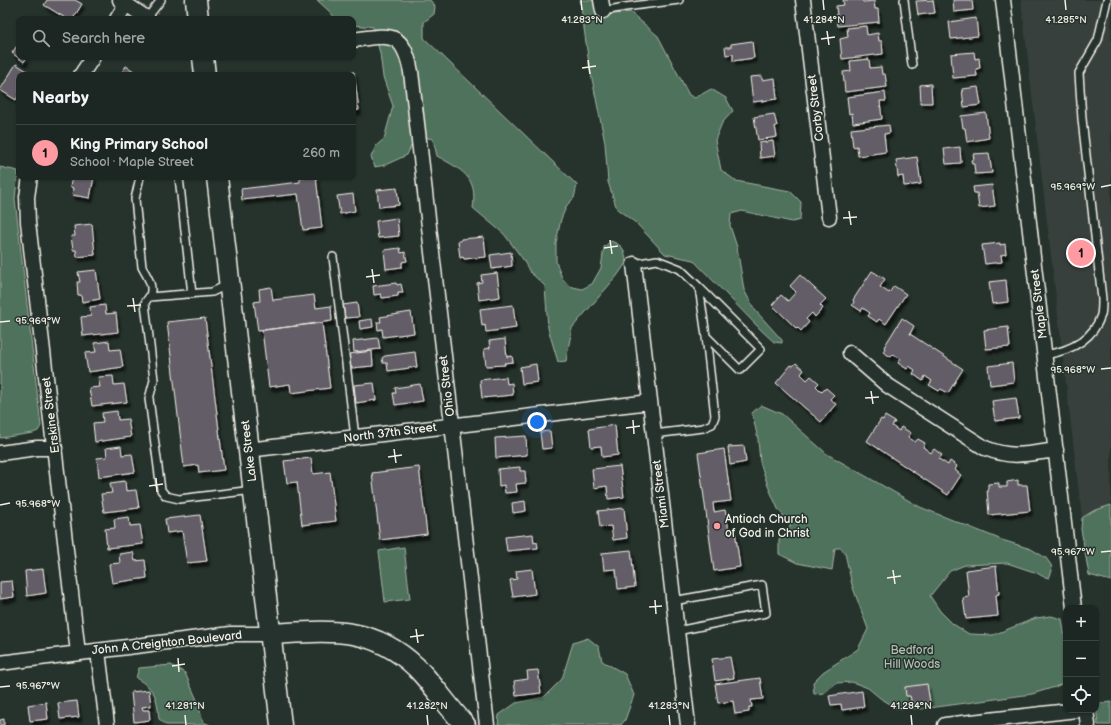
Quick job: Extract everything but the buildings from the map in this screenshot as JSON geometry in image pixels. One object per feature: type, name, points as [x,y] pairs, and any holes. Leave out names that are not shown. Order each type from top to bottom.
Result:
[{"type":"main road","points":[[196,0],[198,16]]},
{"type":"main road","name":"Lake Street","points":[[216,180],[281,725]]},
{"type":"main road","name":"John A Creighton Boulevard","points":[[270,634],[338,632],[360,635],[387,645],[417,668],[465,725]]},
{"type":"street","name":"Corby Street","points":[[803,0],[829,217]]},
{"type":"street","name":"Maple Street","points":[[1003,0],[1074,605]]},
{"type":"street","points":[[118,16],[123,2],[144,16]]},
{"type":"street","name":"Ohio Street","points":[[356,40],[390,36],[398,40],[408,56],[487,725]]},
{"type":"street","points":[[83,72],[91,60]]},
{"type":"street","name":"Erskine Street","points":[[30,180],[27,197],[28,222],[78,653]]},
{"type":"street","name":"Miami Street","points":[[634,264],[688,725]]},
{"type":"street","points":[[850,353],[887,385],[985,448],[998,453],[1010,455],[1056,450]]},
{"type":"street","name":"North 37th Street","points":[[248,450],[650,402]]},
{"type":"street","points":[[0,453],[37,448],[55,448]]},
{"type":"street","name":"John A Creighton Boulevard","points":[[0,663],[231,634],[270,634]]},
{"type":"street","points":[[98,651],[107,725]]},
{"type":"street","points":[[945,725],[1063,712]]},
{"type":"street","points":[[1086,713],[1088,725]]},
{"type":"lane","points":[[149,16],[161,0]]},
{"type":"lane","points":[[602,5],[625,7],[679,0]]},
{"type":"lane","points":[[904,0],[912,65]]},
{"type":"lane","points":[[1045,355],[1061,352],[1073,347],[1091,334],[1101,315],[1102,299],[1082,119],[1079,73],[1098,40],[1107,0]]},
{"type":"lane","points":[[139,180],[135,198],[136,210],[142,267],[148,276],[151,294],[145,303],[154,380],[149,399],[161,490],[166,496],[179,499],[253,490]]},
{"type":"lane","points":[[179,180],[192,294]]},
{"type":"lane","points":[[333,257],[355,437]]},
{"type":"lane","points":[[634,264],[657,260],[680,269],[761,349],[740,370],[706,336]]},
{"type":"lane","points":[[149,297],[212,292],[229,284]]},
{"type":"lane","points":[[654,434],[703,428],[712,424],[715,416],[699,287]]},
{"type":"lane","points":[[673,601],[762,585],[766,613],[677,631]]},
{"type":"shaded area","points":[[1021,0],[1111,0],[1111,505],[1093,511],[1082,518]]},
{"type":"green space","points":[[317,0],[430,0],[435,6],[434,14],[424,22],[424,38],[577,185],[574,198],[567,205],[561,219],[556,243],[556,262],[562,278],[569,286],[582,289],[592,284],[601,268],[604,247],[611,241],[623,249],[626,263],[617,276],[572,328],[566,361],[558,362],[548,328],[545,286],[530,272],[522,258],[504,234],[473,208],[474,197],[470,182],[461,170],[437,156],[433,139],[424,137],[413,142],[407,155],[385,165],[375,167],[371,157],[376,146],[384,139],[393,106],[383,77],[380,53],[373,27],[356,25],[356,16],[333,16]]},
{"type":"green space","points":[[580,0],[595,0],[598,16],[630,12],[658,36],[689,95],[695,98],[711,89],[726,98],[733,111],[722,123],[715,140],[721,170],[736,181],[790,191],[801,202],[800,220],[792,222],[742,211],[731,214],[730,226],[737,247],[744,290],[755,310],[782,340],[782,343],[774,342],[762,331],[693,260],[665,254],[636,223],[617,209],[608,182],[605,143],[589,64]]},
{"type":"green space","points":[[0,167],[16,171],[17,180],[15,199],[41,426],[38,431],[33,433],[0,438]]},
{"type":"green space","name":"Bedford Hill Woods","points":[[761,405],[782,414],[827,454],[920,507],[1002,540],[1031,549],[1046,558],[1051,565],[1052,571],[1049,578],[1007,563],[965,565],[950,571],[930,596],[940,611],[953,624],[969,634],[993,635],[1036,618],[1051,616],[1062,619],[1063,683],[1032,694],[922,709],[897,708],[880,698],[868,688],[852,682],[836,683],[824,693],[814,694],[813,682],[823,672],[858,649],[868,629],[852,585],[845,553],[841,548],[835,548],[832,570],[797,563],[779,554],[779,540],[791,525],[778,509],[768,486],[760,462],[758,439],[752,413]]},
{"type":"green space","points":[[1111,505],[1111,581],[1089,575],[1081,529],[1082,518],[1093,511]]},
{"type":"green space","points":[[404,547],[410,599],[385,602],[379,551]]},
{"type":"green space","points":[[588,638],[599,647],[602,661],[625,674],[634,695],[625,720],[621,725],[498,725],[499,715],[516,703],[544,697],[562,679],[573,643]]},
{"type":"green space","points":[[171,665],[185,673],[197,700],[203,722],[210,725],[166,725],[159,719],[156,700],[152,690],[136,678],[139,668]]},
{"type":"green space","points":[[1111,702],[1111,725],[1098,725],[1097,713],[1099,713],[1099,704]]},
{"type":"place","name":"King Primary School","points":[[1081,253]]},
{"type":"place","name":"Antioch Church of God in Christ","points":[[717,526]]}]
